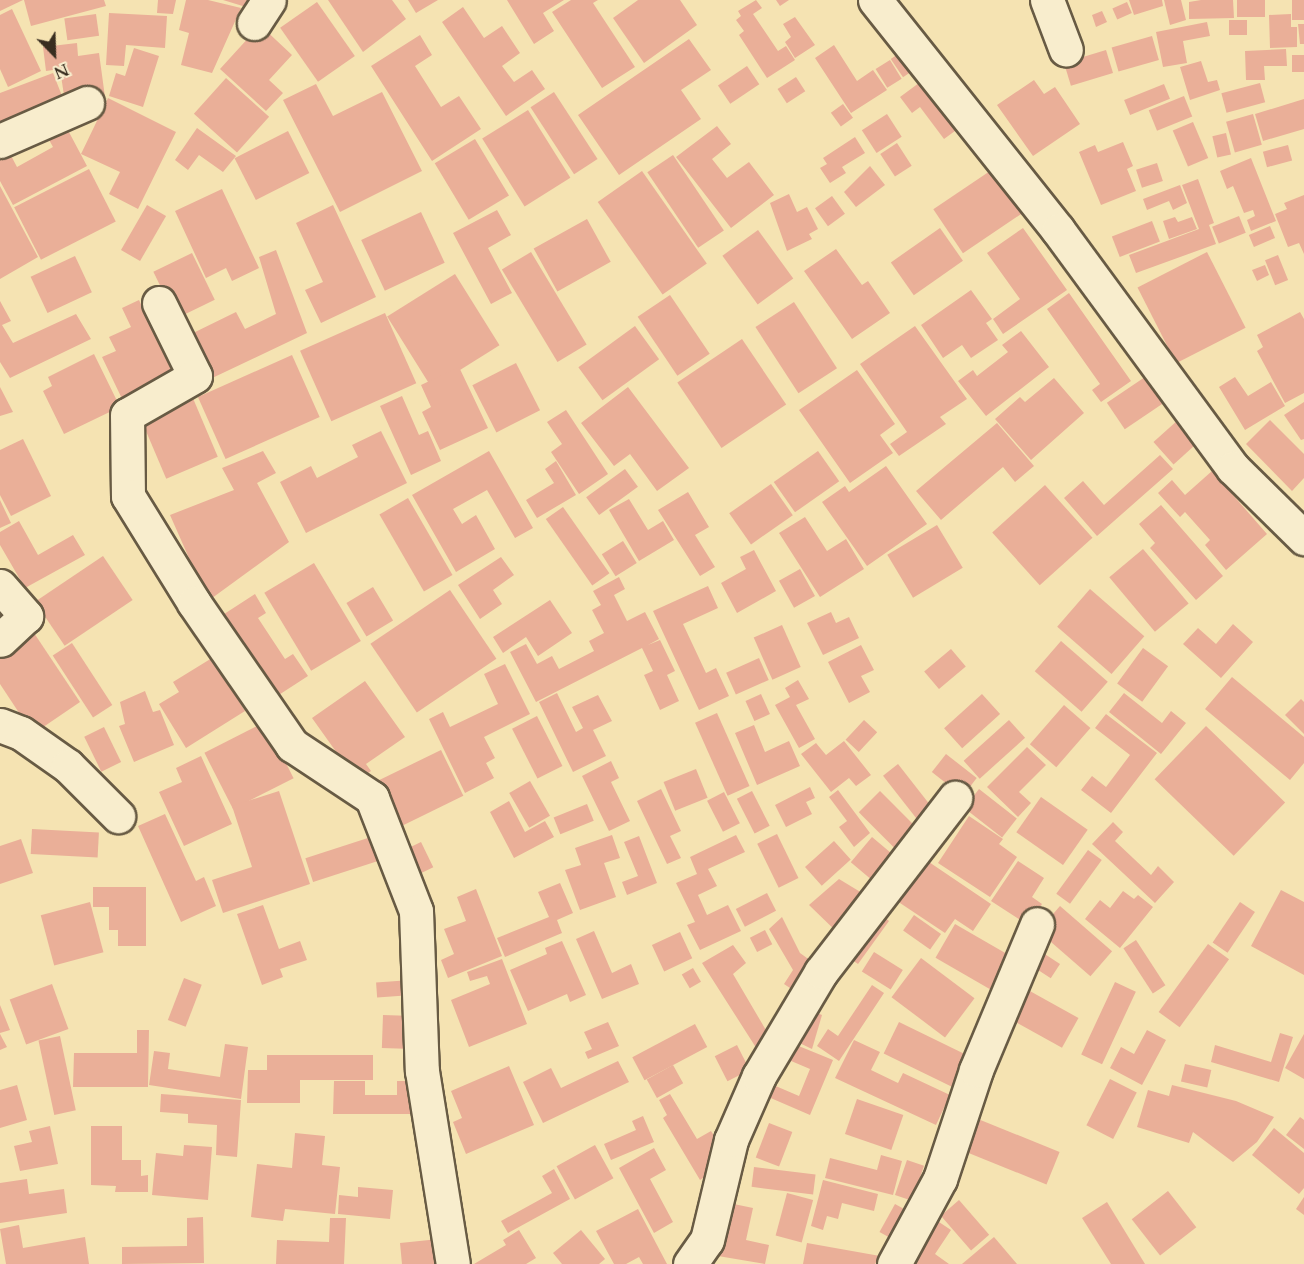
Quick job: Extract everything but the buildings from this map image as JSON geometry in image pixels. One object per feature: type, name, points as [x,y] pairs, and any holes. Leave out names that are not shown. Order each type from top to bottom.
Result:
[{"type":"street","points":[[875,0],[1058,230],[1233,468],[1304,538]]},
{"type":"street","points":[[1047,0],[1066,50]]},
{"type":"street","points":[[0,141],[87,103]]},
{"type":"street","points":[[159,303],[195,376],[127,415],[128,496],[194,603],[292,745],[372,798],[416,911],[422,1071],[453,1264]]},
{"type":"street","points":[[0,586],[26,616],[0,639]]},
{"type":"street","points":[[0,725],[21,733],[68,766],[118,816]]},
{"type":"street","points":[[690,1264],[707,1240],[731,1140],[759,1076],[821,972],[955,798]]},
{"type":"street","points":[[894,1264],[940,1179],[980,1059],[1037,924]]}]
